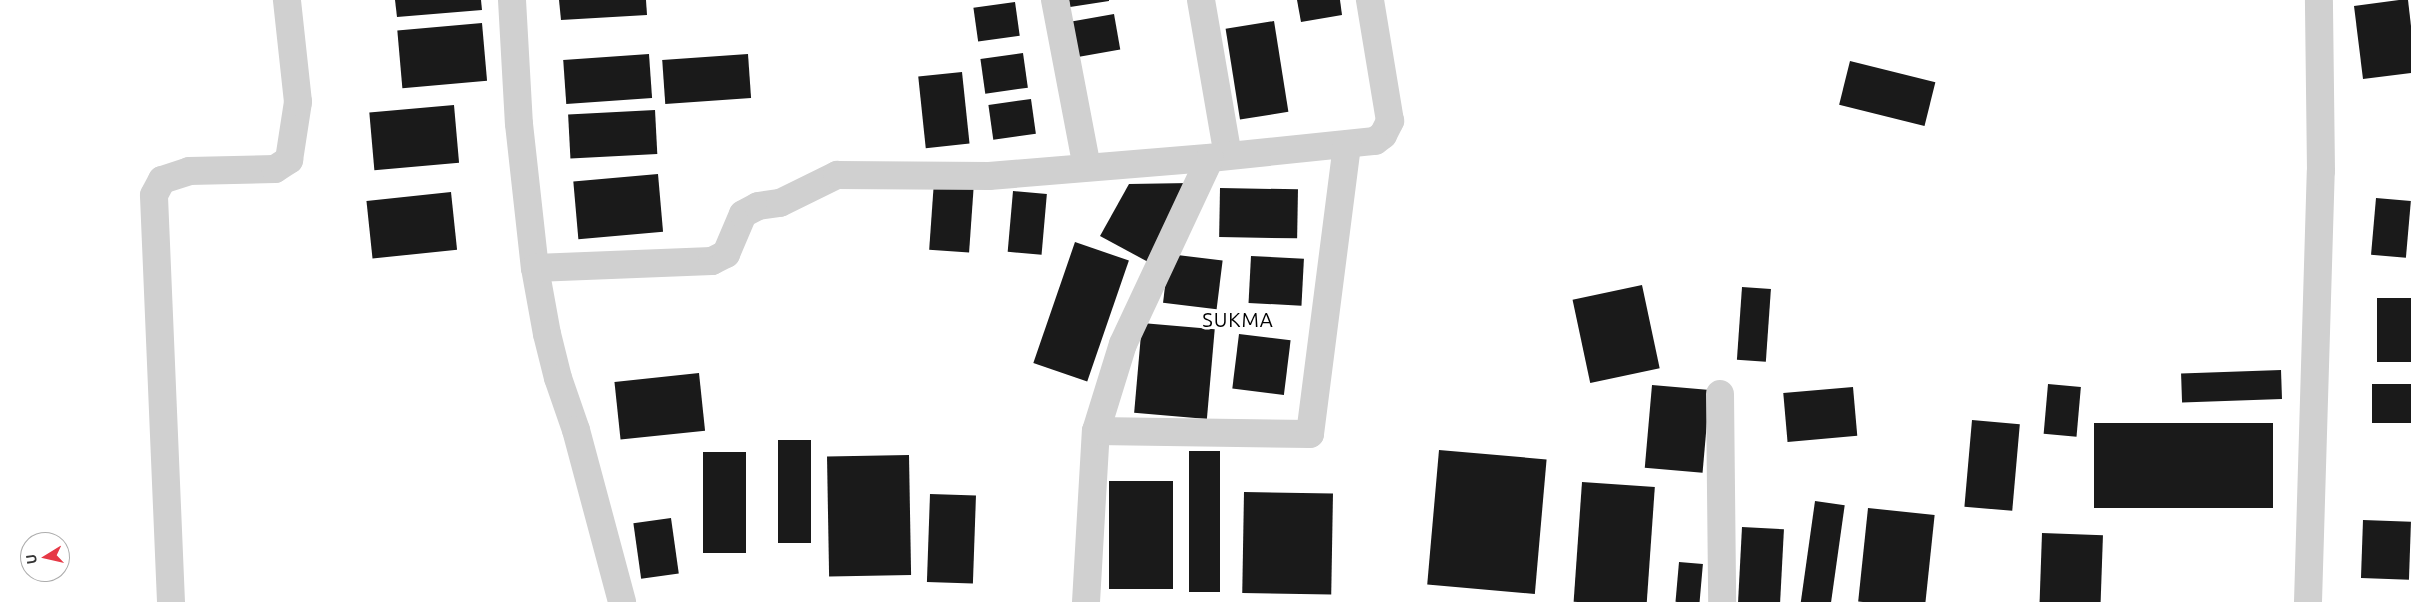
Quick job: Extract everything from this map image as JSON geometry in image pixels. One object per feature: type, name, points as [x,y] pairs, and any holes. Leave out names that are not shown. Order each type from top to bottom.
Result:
[{"type":"street","points":[[170,602],[154,195],[162,180],[189,171],[275,168],[289,160],[298,102],[287,0]]},
{"type":"street","points":[[512,0],[516,92],[535,268],[547,334],[558,378],[576,430],[622,602]]},
{"type":"street","points":[[1055,0],[1087,167]]},
{"type":"street","points":[[1086,602],[1096,431],[1123,344],[1219,157],[1201,0]]},
{"type":"street","points":[[535,268],[712,261],[726,254],[743,214],[758,206],[780,203],[836,174],[989,176],[1219,157],[1374,141],[1383,135],[1390,121],[1370,0]]},
{"type":"street","points":[[2308,602],[2321,181],[2319,0]]},
{"type":"street","points":[[1096,431],[1310,434],[1347,144]]},
{"type":"street","points":[[1720,394],[1722,602]]},
{"type":"building","points":[[395,0],[481,0],[482,10],[397,17]]},
{"type":"building","points":[[559,0],[646,0],[647,15],[561,20]]},
{"type":"building","points":[[1069,0],[1109,0],[1109,1],[1070,7]]},
{"type":"building","points":[[1297,0],[1340,0],[1342,15],[1301,22]]},
{"type":"building","points":[[2408,0],[2411,26],[2411,73],[2363,79],[2354,6]]},
{"type":"building","points":[[1015,2],[1020,36],[978,42],[973,8]]},
{"type":"building","points":[[1114,14],[1120,49],[1078,57],[1072,21]]},
{"type":"building","points":[[1274,21],[1288,112],[1240,120],[1226,29]]},
{"type":"building","points":[[482,23],[487,81],[402,88],[397,30]]},
{"type":"building","points":[[1023,53],[1028,88],[985,94],[980,59]]},
{"type":"building","points":[[649,54],[652,98],[566,104],[563,60]]},
{"type":"building","points":[[748,54],[751,98],[665,104],[662,60]]},
{"type":"building","points":[[1850,61],[1935,82],[1924,126],[1839,105]]},
{"type":"building","points":[[962,72],[970,144],[926,148],[918,77]]},
{"type":"building","points":[[1031,99],[1036,134],[993,140],[988,105]]},
{"type":"building","points":[[454,105],[459,163],[374,170],[369,112]]},
{"type":"building","points":[[655,110],[657,154],[570,158],[568,115]]},
{"type":"building","points":[[658,174],[663,232],[578,239],[573,181]]},
{"type":"building","points":[[934,181],[974,184],[969,253],[929,250]]},
{"type":"building","points":[[1190,183],[1150,263],[1100,236],[1129,184]]},
{"type":"building","points":[[1220,188],[1298,189],[1297,238],[1219,237]]},
{"type":"building","points":[[1013,191],[1047,194],[1042,255],[1008,252]]},
{"type":"building","points":[[451,192],[457,250],[373,259],[366,201]]},
{"type":"building","points":[[2376,198],[2411,201],[2406,258],[2371,255]]},
{"type":"building","points":[[1075,242],[1129,261],[1087,382],[1033,363]]},
{"type":"building","points":[[1169,254],[1223,261],[1217,309],[1163,303]]},
{"type":"building","points":[[1251,256],[1304,259],[1301,306],[1249,303]]},
{"type":"building","points":[[1642,285],[1660,368],[1590,383],[1573,300]]},
{"type":"building","points":[[1742,287],[1771,289],[1766,362],[1737,360]]},
{"type":"building","points":[[2377,298],[2411,298],[2411,362],[2377,362]]},
{"type":"building","points":[[1142,323],[1215,329],[1207,419],[1134,413]]},
{"type":"building","points":[[1239,334],[1291,340],[1284,395],[1232,389]]},
{"type":"building","points":[[2281,370],[2282,399],[2182,402],[2181,373]]},
{"type":"building","points":[[699,373],[705,431],[621,440],[614,382]]},
{"type":"building","points":[[2048,384],[2081,387],[2077,437],[2044,434]]},
{"type":"building","points":[[2372,384],[2411,384],[2411,423],[2372,423]]},
{"type":"building","points":[[1652,385],[1710,390],[1703,473],[1645,468]]},
{"type":"building","points":[[1853,387],[1857,436],[1788,442],[1783,393]]},
{"type":"building","points":[[1972,420],[2020,424],[2012,511],[1964,507]]},
{"type":"building","points":[[2094,423],[2273,423],[2273,508],[2094,508]]},
{"type":"building","points":[[778,440],[811,440],[811,543],[778,543]]},
{"type":"building","points":[[1439,450],[1547,459],[1535,594],[1427,584]]},
{"type":"building","points":[[1189,451],[1220,451],[1220,592],[1189,592]]},
{"type":"building","points":[[703,452],[746,452],[746,553],[703,553]]},
{"type":"building","points":[[909,455],[911,575],[829,576],[827,456]]},
{"type":"building","points":[[1109,481],[1173,481],[1173,589],[1109,589]]},
{"type":"building","points":[[1582,482],[1655,487],[1647,602],[1574,602]]},
{"type":"building","points":[[1244,492],[1333,494],[1331,595],[1242,593]]},
{"type":"building","points":[[930,494],[976,496],[973,584],[927,582]]},
{"type":"building","points":[[1815,501],[1845,505],[1831,602],[1801,602]]},
{"type":"building","points":[[1868,508],[1935,515],[1925,602],[1858,601]]},
{"type":"building","points":[[671,518],[679,573],[641,579],[633,523]]},
{"type":"building","points":[[2363,520],[2411,522],[2409,580],[2361,578]]},
{"type":"building","points":[[1742,527],[1784,529],[1780,602],[1738,602]]},
{"type":"building","points":[[2042,533],[2103,535],[2101,602],[2040,602]]},
{"type":"building","points":[[1679,562],[1703,564],[1700,602],[1676,602]]},
{"type":"district","name":"SUKMA","points":[[1238,319]]}]
